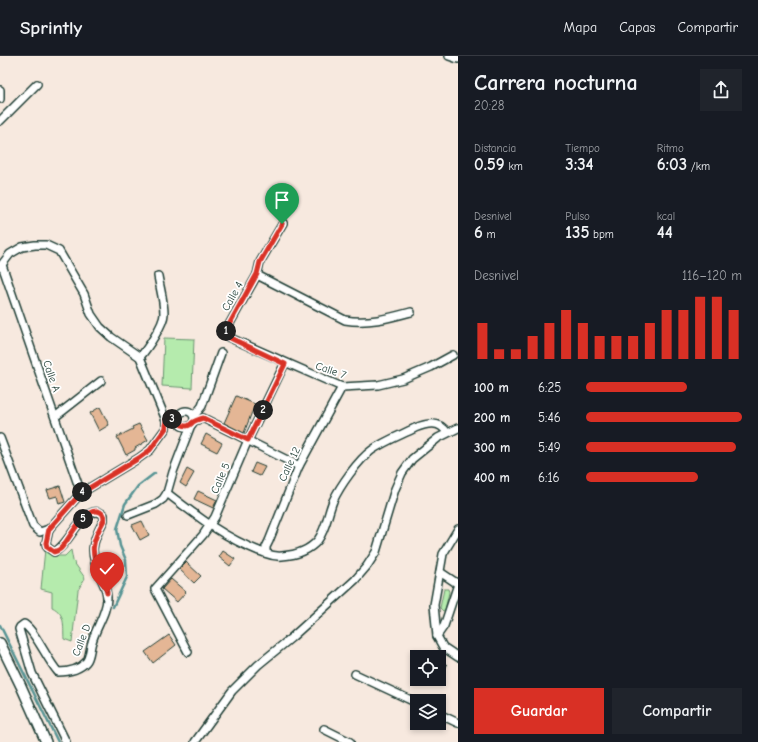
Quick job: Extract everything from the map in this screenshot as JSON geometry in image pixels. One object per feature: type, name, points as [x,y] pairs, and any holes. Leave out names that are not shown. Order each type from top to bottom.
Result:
[{"type":"street","points":[[449,56],[458,59]]},
{"type":"street","points":[[0,121],[37,84]]},
{"type":"street","points":[[0,90],[0,99]]},
{"type":"street","name":"Calle 4","points":[[228,337],[225,332],[257,274],[260,262],[282,224]]},
{"type":"street","points":[[0,438],[33,526],[40,532],[49,529],[81,493],[150,450],[166,428],[166,420],[140,357],[111,337],[100,327],[91,314],[78,284],[59,251],[46,245],[35,244],[22,247],[10,254],[1,266]]},
{"type":"street","name":"Calle A","points":[[1,266],[81,493]]},
{"type":"street","points":[[257,274],[345,320],[357,322],[383,320],[411,312]]},
{"type":"street","points":[[140,357],[147,350],[164,315],[158,276]]},
{"type":"street","name":"Calle 7","points":[[228,337],[285,364],[342,388],[378,385],[403,379],[431,367],[453,355]]},
{"type":"street","points":[[128,515],[156,504],[163,499],[167,493],[173,472],[193,421],[202,406],[221,353]]},
{"type":"street","name":"Calle 5","points":[[188,652],[155,588],[203,535],[215,517],[248,440],[285,364]]},
{"type":"street","points":[[55,417],[101,381]]},
{"type":"street","name":"Calle 12","points":[[266,553],[266,547],[299,466],[342,388]]},
{"type":"street","points":[[166,420],[178,418],[184,411],[190,412],[193,421]]},
{"type":"street","points":[[178,418],[182,425],[186,426],[193,421],[203,418],[299,466]]},
{"type":"street","points":[[167,493],[209,526],[247,546],[271,556],[297,554],[308,549],[318,540],[333,501],[345,481],[371,451],[385,442],[424,424],[436,424],[445,428],[447,433]]},
{"type":"street","points":[[195,742],[232,691],[258,665],[291,638],[355,580],[367,566],[376,552],[395,489],[402,473],[412,459],[438,438],[458,428]]},
{"type":"street","name":"Calle D","points":[[49,529],[46,543],[47,547],[54,552],[62,547],[75,528],[88,515],[94,511],[100,512],[104,515],[104,520],[93,543],[93,552],[106,589],[107,601],[94,635],[87,661],[72,671],[58,672],[52,666],[30,629],[24,624],[19,629],[32,672],[66,742]]},
{"type":"street","points":[[458,529],[443,554],[434,605],[437,636],[443,646],[458,657]]},
{"type":"street","points":[[437,636],[444,626],[458,584],[440,572]]},
{"type":"street","points":[[0,643],[46,742]]},
{"type":"street","points":[[355,674],[410,700]]},
{"type":"street","points":[[446,717],[458,722]]},
{"type":"street","points":[[324,729],[350,742]]},
{"type":"green space","points":[[164,338],[194,339],[192,388],[162,386]]},
{"type":"green space","points":[[45,549],[56,556],[65,556],[71,550],[73,561],[85,578],[78,590],[72,642],[64,639],[62,617],[60,613],[52,607],[52,592],[41,589]]},
{"type":"green space","points":[[444,589],[448,589],[449,592],[445,610],[443,611],[440,608]]},
{"type":"building","points":[[236,396],[255,404],[244,433],[224,423]]},
{"type":"building","points":[[100,407],[109,425],[99,431],[90,413]]},
{"type":"building","points":[[139,424],[148,440],[126,455],[117,437],[133,429],[132,427]]},
{"type":"building","points":[[206,434],[222,443],[217,452],[201,444]]},
{"type":"building","points":[[255,463],[265,467],[260,476],[251,472]]},
{"type":"building","points":[[187,469],[194,473],[186,487],[180,483]]},
{"type":"building","points":[[60,486],[65,502],[59,504],[57,496],[50,498],[47,490]]},
{"type":"building","points":[[198,491],[217,500],[213,508],[194,499]]},
{"type":"building","points":[[142,521],[149,535],[140,540],[132,525]]},
{"type":"building","points":[[223,551],[235,559],[230,566],[219,557]]},
{"type":"building","points":[[186,562],[201,576],[194,583],[179,569]]},
{"type":"building","points":[[171,579],[186,592],[177,602],[162,589]]},
{"type":"building","points":[[169,635],[176,645],[153,663],[145,652]]},
{"type":"waterway","points":[[113,607],[127,577],[126,560],[120,546],[117,529],[125,504],[138,486],[155,473]]},
{"type":"waterway","points":[[0,625],[58,742]]},
{"type":"route","points":[[107,593],[93,552],[93,543],[104,520],[104,515],[100,512],[94,511],[88,515],[75,528],[58,551],[50,551],[47,547],[46,543],[49,529],[81,493],[150,450],[166,428],[166,420],[178,418],[182,425],[189,426],[194,421],[203,418],[248,440],[285,364],[228,337],[225,332],[257,274],[260,262],[282,224]]}]
